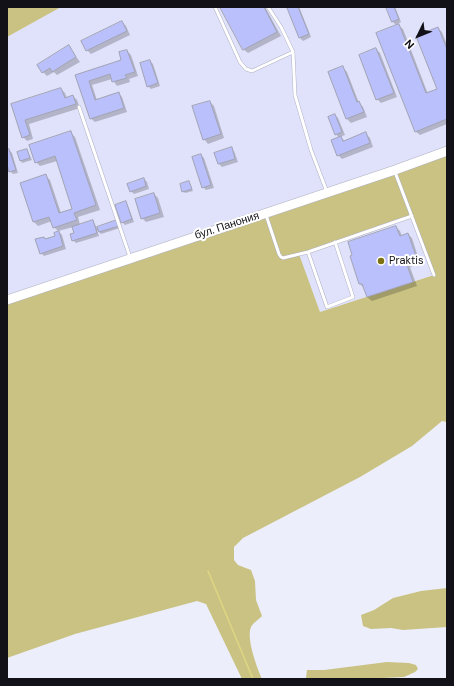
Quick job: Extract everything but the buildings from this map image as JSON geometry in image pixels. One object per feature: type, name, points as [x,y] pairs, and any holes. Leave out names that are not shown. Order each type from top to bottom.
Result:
[{"type":"main road","name":"бул. Панония","points":[[7,300],[266,214],[447,151]]},
{"type":"lane","points":[[215,7],[240,62],[246,70],[252,70],[293,52]]},
{"type":"lane","points":[[268,7],[281,27],[293,52],[295,95],[327,193]]},
{"type":"lane","points":[[79,107],[131,258]]},
{"type":"lane","points":[[395,170],[434,275]]},
{"type":"lane","points":[[266,214],[281,257],[287,258],[412,216]]},
{"type":"lane","points":[[308,252],[327,307],[353,297],[335,242]]},
{"type":"shaded area","points":[[7,7],[61,7],[7,37]]},
{"type":"shaded area","points":[[61,7],[447,7],[447,151],[7,300],[7,37]]},
{"type":"shaded area","points":[[447,151],[447,422],[442,421],[412,446],[360,477],[243,538],[234,547],[234,560],[238,565],[251,570],[255,581],[256,600],[262,616],[251,627],[250,638],[255,661],[262,679],[242,679],[206,604],[197,601],[75,634],[7,658],[7,300]],"holes":[[[412,216],[434,275],[320,312],[299,254]]]},
{"type":"shaded area","points":[[412,216],[434,275],[320,312],[299,254]]},
{"type":"shaded area","points":[[447,588],[447,627],[403,630],[391,628],[371,629],[363,626],[361,615],[374,610],[393,598],[421,591]]},
{"type":"shaded area","points":[[387,662],[409,663],[416,665],[418,669],[404,677],[306,678],[307,670],[324,670]]},
{"type":"waterway","points":[[208,571],[253,679]]},
{"type":"place","name":"Praktis","points":[[381,261]]}]
